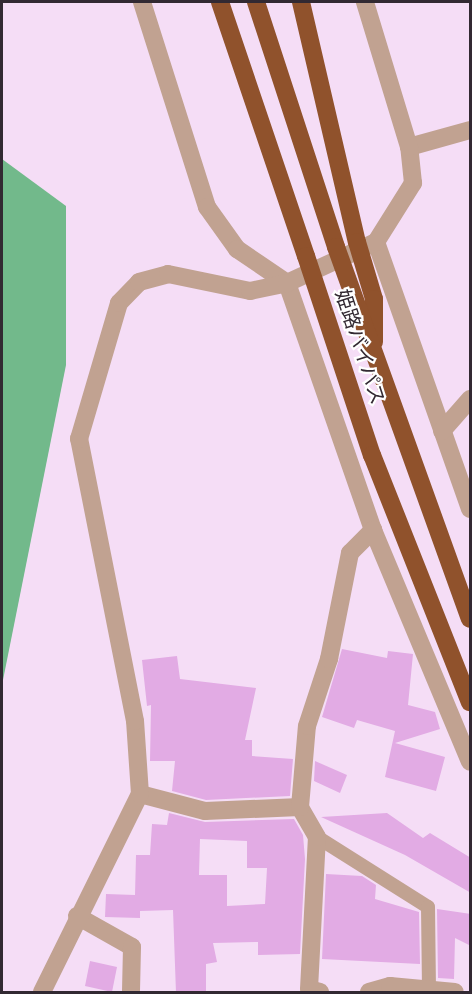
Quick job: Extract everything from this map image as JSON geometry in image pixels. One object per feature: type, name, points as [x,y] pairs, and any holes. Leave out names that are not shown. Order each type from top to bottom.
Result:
[{"type":"highway","name":"姫路バイパス","points":[[220,2],[372,455],[471,702]]},
{"type":"highway","name":"姫路バイパス","points":[[256,2],[374,359],[471,619]]},
{"type":"highway","points":[[301,2],[357,242],[374,299],[374,359]]},
{"type":"street","points":[[142,2],[207,207],[237,249],[287,283],[373,530],[471,762]]},
{"type":"street","points":[[42,993],[77,916],[140,794],[135,721],[82,471],[79,439],[87,403],[119,303],[139,282],[168,274],[250,291],[287,283],[376,242],[413,183],[409,147],[365,2]]},
{"type":"street","points":[[409,147],[471,130]]},
{"type":"street","points":[[376,242],[471,509]]},
{"type":"street","points":[[442,431],[471,399]]},
{"type":"street","points":[[319,992],[309,989],[317,837],[300,807],[307,726],[329,659],[348,564],[373,530]]},
{"type":"street","points":[[140,794],[205,811],[300,807]]},
{"type":"street","points":[[77,916],[132,946],[131,993]]},
{"type":"street","points":[[369,993],[390,986],[429,987],[455,993]]},
{"type":"lane","points":[[317,837],[428,907],[429,987]]},
{"type":"green space","points":[[2,159],[66,206],[66,365],[2,685]]},
{"type":"building","points":[[342,649],[387,658],[388,651],[413,654],[408,705],[435,712],[440,729],[395,743],[445,757],[436,791],[385,777],[395,731],[357,720],[354,728],[322,717]]},
{"type":"building","points":[[177,656],[180,679],[256,688],[245,740],[252,740],[252,756],[293,759],[290,796],[206,800],[172,791],[175,761],[150,761],[151,705],[147,706],[142,660]]},
{"type":"building","points":[[315,761],[347,775],[340,793],[314,781]]},
{"type":"building","points":[[169,813],[205,822],[294,819],[303,835],[305,859],[300,954],[258,955],[258,942],[213,943],[217,962],[206,964],[206,993],[176,993],[173,910],[140,911],[140,918],[105,917],[106,894],[135,895],[136,855],[150,855],[152,824],[167,825]],"holes":[[[200,839],[247,841],[247,868],[267,868],[265,904],[227,906],[227,875],[199,875]]]},
{"type":"building","points":[[387,813],[423,838],[430,833],[471,858],[471,893],[405,855],[321,817]]},
{"type":"building","points":[[326,874],[362,876],[376,885],[375,899],[419,912],[420,964],[322,959]]},
{"type":"building","points":[[437,909],[471,914],[471,946],[455,938],[454,979],[438,978]]},
{"type":"building","points":[[90,961],[117,967],[112,992],[85,986]]}]
